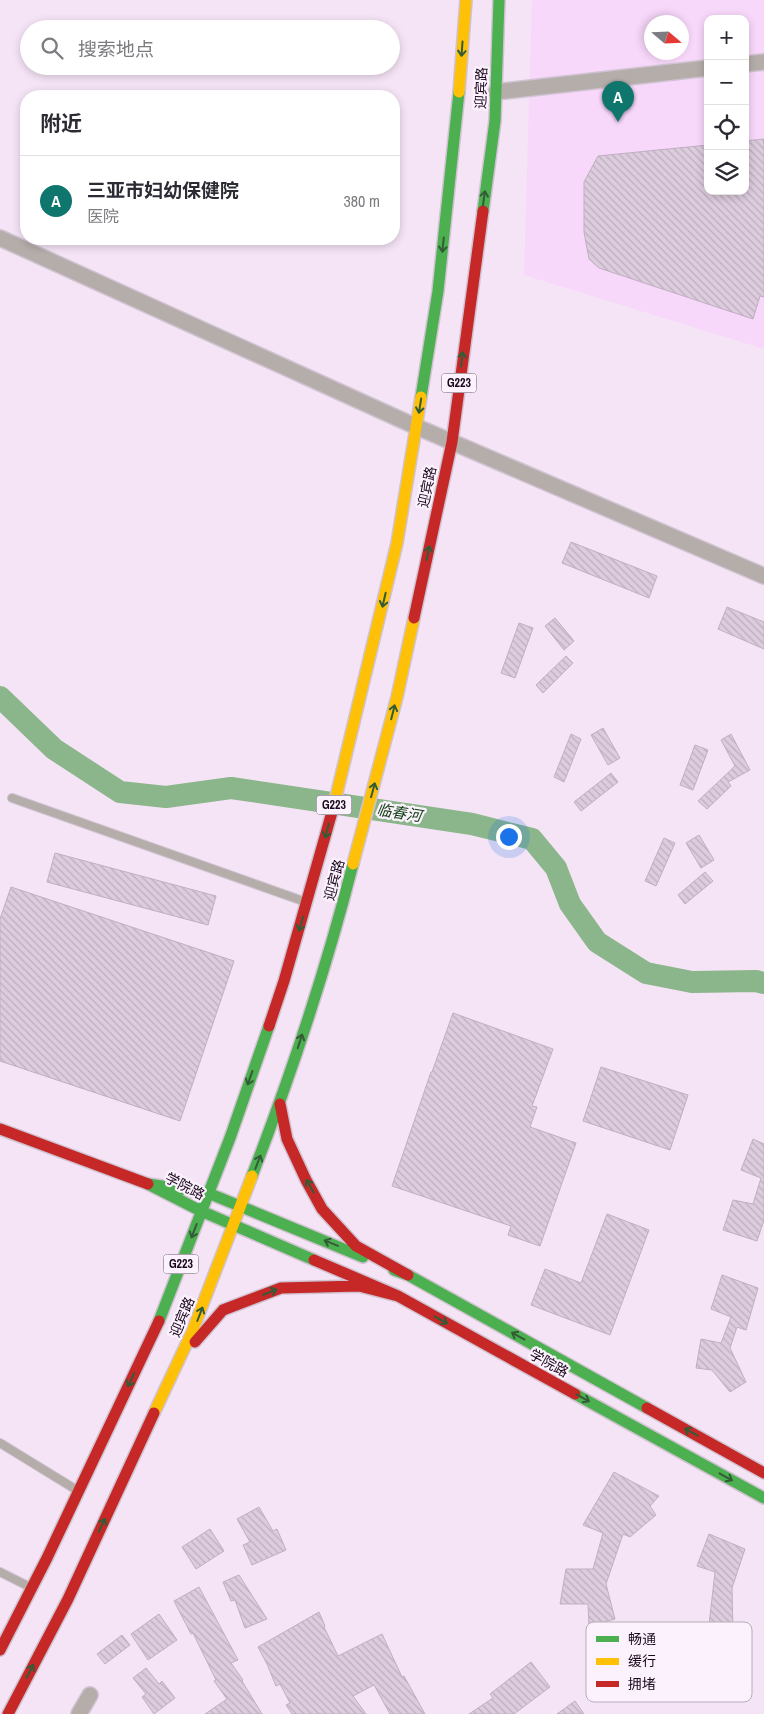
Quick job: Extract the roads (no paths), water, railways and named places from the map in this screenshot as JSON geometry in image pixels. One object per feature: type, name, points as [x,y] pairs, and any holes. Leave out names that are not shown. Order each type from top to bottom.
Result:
[{"type":"main road","name":"迎宾路","points":[[0,1650],[79,1491],[160,1318],[230,1138],[284,981],[320,860],[397,543],[417,427],[438,291],[457,116],[466,0]]},
{"type":"main road","name":"迎宾路","points":[[8,1714],[68,1598],[192,1332],[280,1104],[340,916],[397,697],[452,442],[495,121],[499,0]]},
{"type":"main road","points":[[280,1104],[287,1139],[322,1209],[356,1246],[408,1275]]},
{"type":"main road","points":[[0,1129],[148,1184]]},
{"type":"main road","name":"学院路","points":[[148,1184],[208,1193],[408,1275],[764,1473]]},
{"type":"main road","name":"学院路","points":[[148,1184],[202,1211],[398,1296],[764,1498]]},
{"type":"main road","points":[[178,1362],[223,1310],[281,1288],[359,1286],[398,1296]]},
{"type":"street","points":[[749,64],[764,62]]},
{"type":"street","points":[[496,92],[704,68]]},
{"type":"street","points":[[0,238],[417,427],[764,576]]},
{"type":"street","points":[[79,1714],[90,1695]]},
{"type":"lane","points":[[12,798],[307,902]]},
{"type":"lane","points":[[0,1443],[79,1491]]},
{"type":"lane","points":[[0,1572],[32,1588]]},
{"type":"waterway","name":"临春河","points":[[0,697],[54,749],[120,792],[166,797],[231,788],[472,824],[532,839],[556,868],[570,904],[597,942],[646,973],[692,982],[756,981],[764,983]]},
{"type":"place","name":"三亚市妇幼保健院","points":[[618,122]]}]
